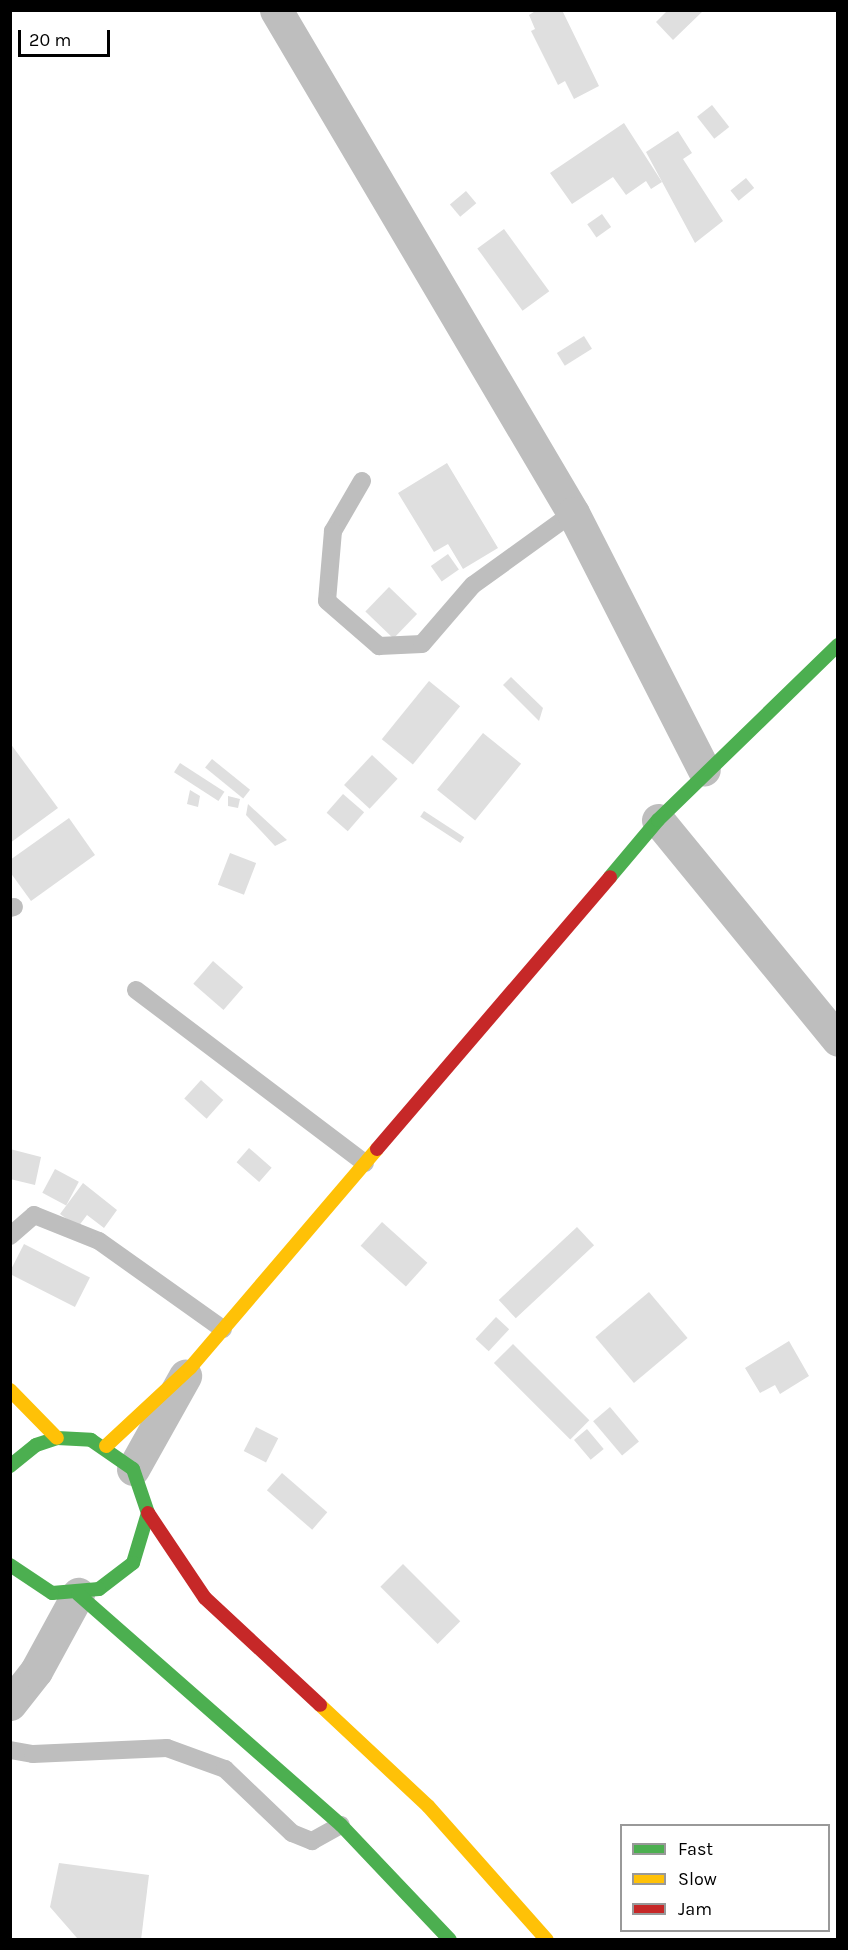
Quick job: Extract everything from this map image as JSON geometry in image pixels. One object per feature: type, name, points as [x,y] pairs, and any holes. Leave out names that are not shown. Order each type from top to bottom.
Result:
[{"type":"main road","points":[[106,1446],[190,1368],[658,820],[704,770],[837,645]]},
{"type":"main road","points":[[10,1390],[57,1438]]},
{"type":"main road","points":[[10,1466],[36,1445],[57,1438],[106,1446],[134,1469],[148,1513],[205,1598],[428,1806],[547,1940]]},
{"type":"main road","points":[[10,1565],[27,1582],[52,1593],[78,1594],[118,1578],[133,1563],[143,1544],[148,1513]]},
{"type":"main road","points":[[78,1594],[341,1825],[450,1940]]},
{"type":"street","points":[[276,10],[573,513],[704,770]]},
{"type":"street","points":[[658,820],[837,1040]]},
{"type":"street","points":[[134,1469],[190,1368]]},
{"type":"street","points":[[10,1704],[23,1667],[78,1594]]},
{"type":"lane","points":[[362,481],[333,531],[327,601],[380,646],[422,645],[473,585],[573,513]]},
{"type":"lane","points":[[136,990],[365,1163]]},
{"type":"lane","points":[[10,1236],[34,1215],[99,1241],[223,1329]]},
{"type":"lane","points":[[10,1750],[33,1754],[167,1748],[225,1769],[292,1833],[312,1841],[341,1825]]},
{"type":"building","points":[[537,10],[562,10],[599,86],[574,99],[565,81],[558,85],[531,31],[535,29],[529,15]]},
{"type":"building","points":[[668,10],[704,10],[673,40],[656,22]]},
{"type":"building","points":[[712,105],[729,127],[714,139],[697,117]]},
{"type":"building","points":[[624,123],[662,182],[651,189],[646,181],[626,195],[613,177],[572,204],[550,173]]},
{"type":"building","points":[[678,131],[692,153],[683,159],[723,221],[695,243],[646,152]]},
{"type":"building","points":[[746,178],[754,188],[739,201],[730,191]]},
{"type":"building","points":[[466,191],[476,203],[460,217],[450,204]]},
{"type":"building","points":[[602,214],[611,227],[596,237],[587,224]]},
{"type":"building","points":[[504,229],[549,291],[523,311],[477,248]]},
{"type":"building","points":[[584,336],[592,349],[565,366],[557,353]]},
{"type":"building","points":[[447,463],[498,548],[463,569],[448,544],[434,552],[398,493]]},
{"type":"building","points":[[448,554],[459,570],[442,582],[431,566]]},
{"type":"building","points":[[389,587],[417,614],[393,639],[365,611]]},
{"type":"building","points":[[511,677],[543,708],[539,721],[503,685]]},
{"type":"building","points":[[429,681],[460,706],[413,764],[382,739]]},
{"type":"building","points":[[483,733],[521,764],[475,821],[437,790]]},
{"type":"building","points":[[10,743],[58,808],[10,843]]},
{"type":"building","points":[[372,755],[398,779],[370,809],[344,785]]},
{"type":"building","points":[[212,759],[250,790],[243,798],[205,768]]},
{"type":"building","points":[[180,763],[224,792],[218,801],[174,772]]},
{"type":"building","points":[[190,790],[200,796],[198,807],[187,804]]},
{"type":"building","points":[[343,794],[364,812],[348,831],[327,813]]},
{"type":"building","points":[[228,796],[240,799],[238,808],[228,806]]},
{"type":"building","points":[[248,804],[287,840],[275,846],[246,815]]},
{"type":"building","points":[[424,811],[464,837],[460,843],[420,817]]},
{"type":"building","points":[[69,818],[95,855],[31,901],[10,872],[10,860]]},
{"type":"building","points":[[230,853],[256,863],[244,895],[218,885]]},
{"type":"building","points":[[213,961],[243,987],[224,1010],[193,984]]},
{"type":"building","points":[[201,1080],[223,1100],[207,1119],[184,1099]]},
{"type":"building","points":[[249,1148],[272,1168],[259,1182],[237,1162]]},
{"type":"building","points":[[10,1149],[41,1157],[35,1185],[10,1179]]},
{"type":"building","points":[[55,1169],[79,1182],[66,1206],[42,1193]]},
{"type":"building","points":[[83,1183],[117,1210],[104,1228],[87,1215],[78,1227],[60,1214]]},
{"type":"building","points":[[382,1222],[427,1263],[406,1287],[361,1246]]},
{"type":"building","points":[[577,1227],[594,1245],[516,1318],[499,1300]]},
{"type":"building","points":[[24,1244],[90,1278],[75,1307],[10,1274]]},
{"type":"building","points":[[649,1292],[688,1338],[634,1383],[595,1337]]},
{"type":"building","points":[[496,1317],[509,1329],[489,1351],[476,1339]]},
{"type":"building","points":[[789,1341],[809,1376],[780,1394],[775,1385],[760,1393],[745,1368]]},
{"type":"building","points":[[513,1344],[589,1420],[570,1439],[494,1363]]},
{"type":"building","points":[[610,1407],[639,1441],[622,1456],[593,1421]]},
{"type":"building","points":[[256,1427],[278,1438],[266,1462],[244,1451]]},
{"type":"building","points":[[587,1429],[604,1449],[591,1460],[574,1440]]},
{"type":"building","points":[[282,1473],[327,1512],[312,1530],[267,1490]]},
{"type":"building","points":[[403,1564],[460,1621],[438,1644],[380,1587]]},
{"type":"building","points":[[59,1863],[149,1875],[141,1940],[77,1938],[50,1907]]},
{"type":"traffic: fast","points":[[610,877],[658,820],[838,645]]},
{"type":"traffic: fast","points":[[10,1466],[36,1445],[57,1438],[91,1440],[133,1469],[148,1513],[133,1563],[99,1589],[52,1593],[10,1565]]},
{"type":"traffic: fast","points":[[78,1594],[341,1825],[450,1940]]},
{"type":"traffic: slow","points":[[106,1446],[190,1368],[377,1149]]},
{"type":"traffic: slow","points":[[10,1390],[57,1438]]},
{"type":"traffic: slow","points":[[320,1705],[428,1806],[547,1940]]},
{"type":"traffic: jam","points":[[377,1149],[610,877]]},
{"type":"traffic: jam","points":[[148,1513],[205,1598],[320,1705]]}]
